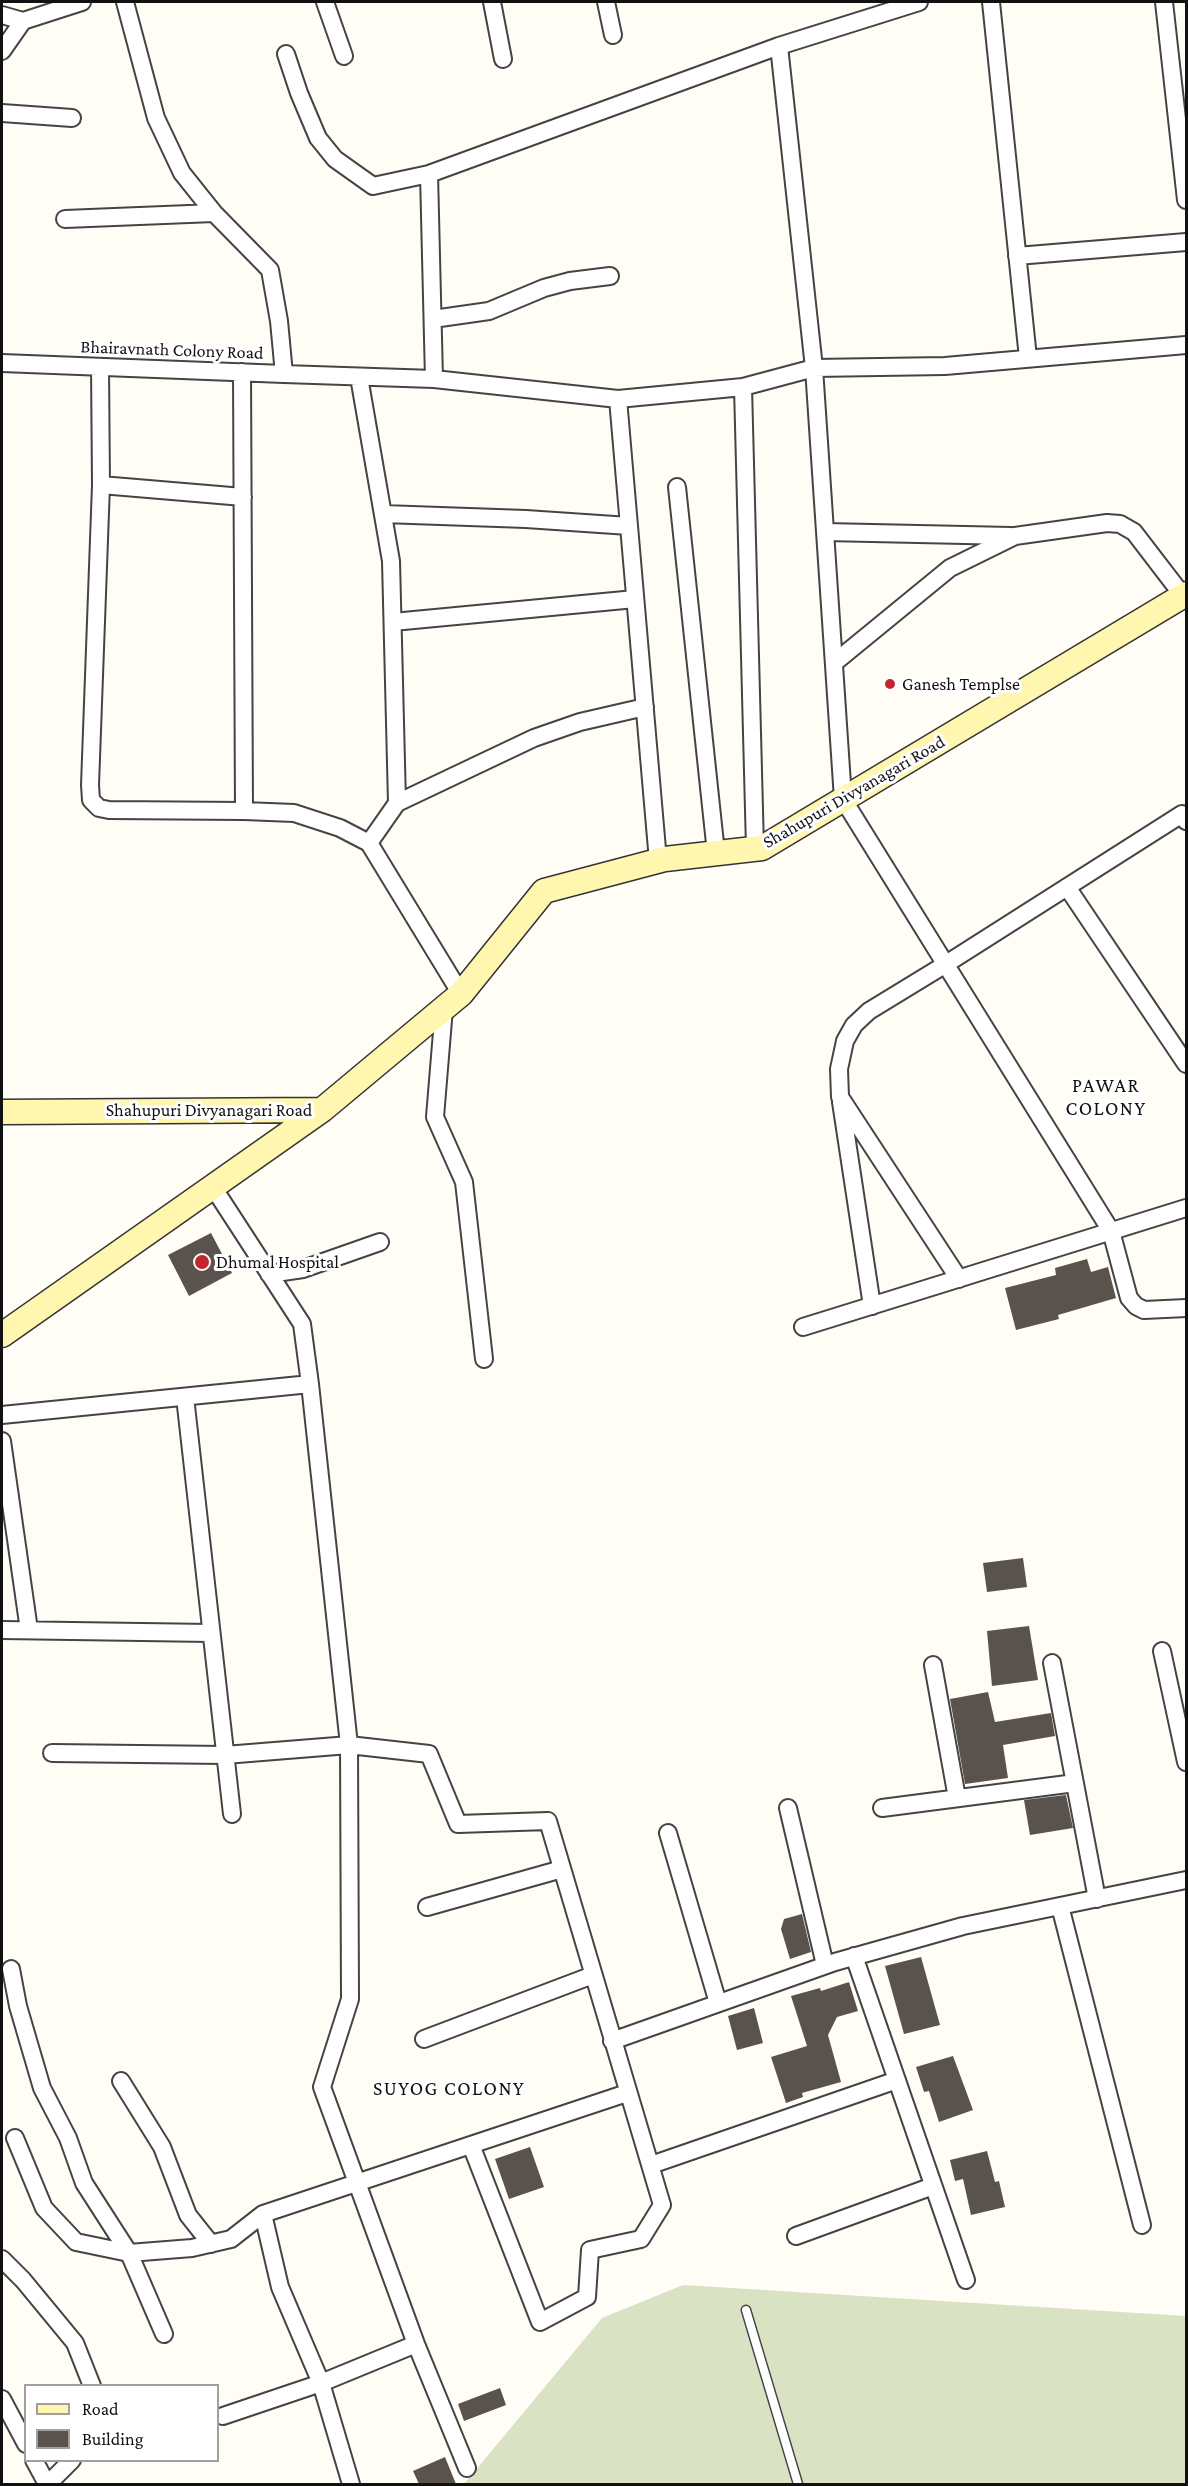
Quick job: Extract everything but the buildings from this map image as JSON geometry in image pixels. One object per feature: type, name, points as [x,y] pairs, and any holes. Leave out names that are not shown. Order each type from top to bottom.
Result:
[{"type":"main road","name":"Shahupuri Divyanagari Road","points":[[2,1112],[322,1110],[453,1001],[544,891],[658,861],[762,848],[1185,595]]},
{"type":"main road","points":[[2,1335],[322,1110]]},
{"type":"street","points":[[2,15],[22,21],[82,2]]},
{"type":"street","name":"Bhairavnath Colony Road","points":[[2,363],[284,374],[279,321],[270,270],[214,213],[182,173],[156,118],[125,2]]},
{"type":"street","points":[[325,2],[344,56]]},
{"type":"street","points":[[492,2],[503,59]]},
{"type":"street","points":[[606,2],[613,35]]},
{"type":"street","points":[[286,54],[318,138],[335,159],[373,186],[429,174],[779,46],[919,2]]},
{"type":"street","points":[[991,2],[1028,358]]},
{"type":"street","points":[[1164,2],[1181,101],[1186,200]]},
{"type":"street","points":[[2,51],[22,21]]},
{"type":"street","points":[[779,46],[814,368],[843,799],[1111,1232],[1129,1298],[1136,1306],[1144,1310],[1186,1308]]},
{"type":"street","points":[[2,113],[72,118]]},
{"type":"street","points":[[429,174],[434,380]]},
{"type":"street","points":[[65,219],[214,213]]},
{"type":"street","points":[[1017,256],[1186,242]]},
{"type":"street","points":[[433,319],[489,311],[544,288],[570,281],[610,276]]},
{"type":"street","points":[[284,374],[434,380],[618,399],[742,387],[814,368],[945,366],[1186,345]]},
{"type":"street","points":[[100,367],[101,485],[91,800],[99,808],[109,810],[244,810],[294,813],[340,828],[369,843],[453,1001],[435,1117],[464,1182],[484,1359]]},
{"type":"street","points":[[242,372],[244,810]]},
{"type":"street","points":[[359,377],[391,561],[397,803]]},
{"type":"street","points":[[742,387],[755,848]]},
{"type":"street","points":[[618,399],[658,861]]},
{"type":"street","points":[[101,485],[243,497]]},
{"type":"street","points":[[677,487],[716,853]]},
{"type":"street","points":[[383,514],[526,519],[629,526]]},
{"type":"street","points":[[825,532],[1015,536],[1107,523],[1120,524],[1134,531],[1185,595]]},
{"type":"street","points":[[834,663],[950,568],[1015,536]]},
{"type":"street","points":[[393,622],[635,599]]},
{"type":"street","points":[[369,843],[397,803],[534,738],[580,722],[645,707]]},
{"type":"street","points":[[872,1306],[840,1097],[841,1060],[845,1041],[854,1024],[869,1011],[1182,814],[1186,821]]},
{"type":"street","points":[[1067,887],[1186,1064]]},
{"type":"street","points":[[840,1097],[959,1279]]},
{"type":"street","points":[[213,1187],[302,1324],[310,1384],[349,1745],[350,1999],[322,2087],[416,2344],[467,2468]]},
{"type":"street","points":[[803,1327],[1186,1208]]},
{"type":"street","points":[[269,1274],[303,1269],[380,1242]]},
{"type":"street","points":[[2,1415],[310,1384]]},
{"type":"street","points":[[185,1397],[232,1814]]},
{"type":"street","points":[[2,1441],[29,1630]]},
{"type":"street","points":[[2,1630],[211,1633]]},
{"type":"street","points":[[1162,1651],[1186,1762]]},
{"type":"street","points":[[1052,1662],[1097,1899]]},
{"type":"street","points":[[933,1665],[957,1798]]},
{"type":"street","points":[[52,1753],[225,1755],[349,1745],[429,1754],[458,1824],[548,1821],[662,2205],[641,2239],[590,2250],[587,2297],[540,2322],[471,2145]]},
{"type":"street","points":[[882,1808],[1075,1783]]},
{"type":"street","points":[[788,1809],[825,1965]]},
{"type":"street","points":[[668,1833],[718,2003]]},
{"type":"street","points":[[427,1907],[562,1869]]},
{"type":"street","points":[[612,2041],[854,1956],[963,1926],[1186,1880]]},
{"type":"street","points":[[1060,1906],[1142,2225]]},
{"type":"street","points":[[854,1956],[966,2280]]},
{"type":"street","points":[[11,1969],[18,2006],[42,2088],[68,2138],[84,2183],[129,2253],[164,2334]]},
{"type":"street","points":[[424,2039],[593,1975]]},
{"type":"street","points":[[651,2165],[897,2080]]},
{"type":"street","points":[[121,2082],[162,2147],[188,2215],[211,2244]]},
{"type":"street","points":[[15,2138],[44,2208],[76,2242],[129,2253],[192,2248],[231,2239],[263,2214],[627,2093]]},
{"type":"street","points":[[796,2236],[933,2186]]},
{"type":"street","points":[[263,2214],[280,2287],[321,2383],[351,2484]]},
{"type":"street","points":[[2,2259],[23,2280],[75,2343],[92,2384]]},
{"type":"street","points":[[223,2416],[321,2383],[416,2344]]},
{"type":"street","points":[[2,2399],[24,2440]]},
{"type":"street","points":[[35,2462],[47,2484],[70,2462]]},
{"type":"lane","points":[[746,2310],[798,2484]]},
{"type":"green space","points":[[683,2285],[1186,2316],[1186,2484],[464,2484],[602,2318]]},
{"type":"place","name":"Ganesh Templse","points":[[890,684]]},
{"type":"place","name":"Dhumal Hospital","points":[[202,1262]]},
{"type":"district","name":"PAWAR COLONY","points":[[1106,1098]]},
{"type":"district","name":"SUYOG COLONY","points":[[449,2089]]}]
